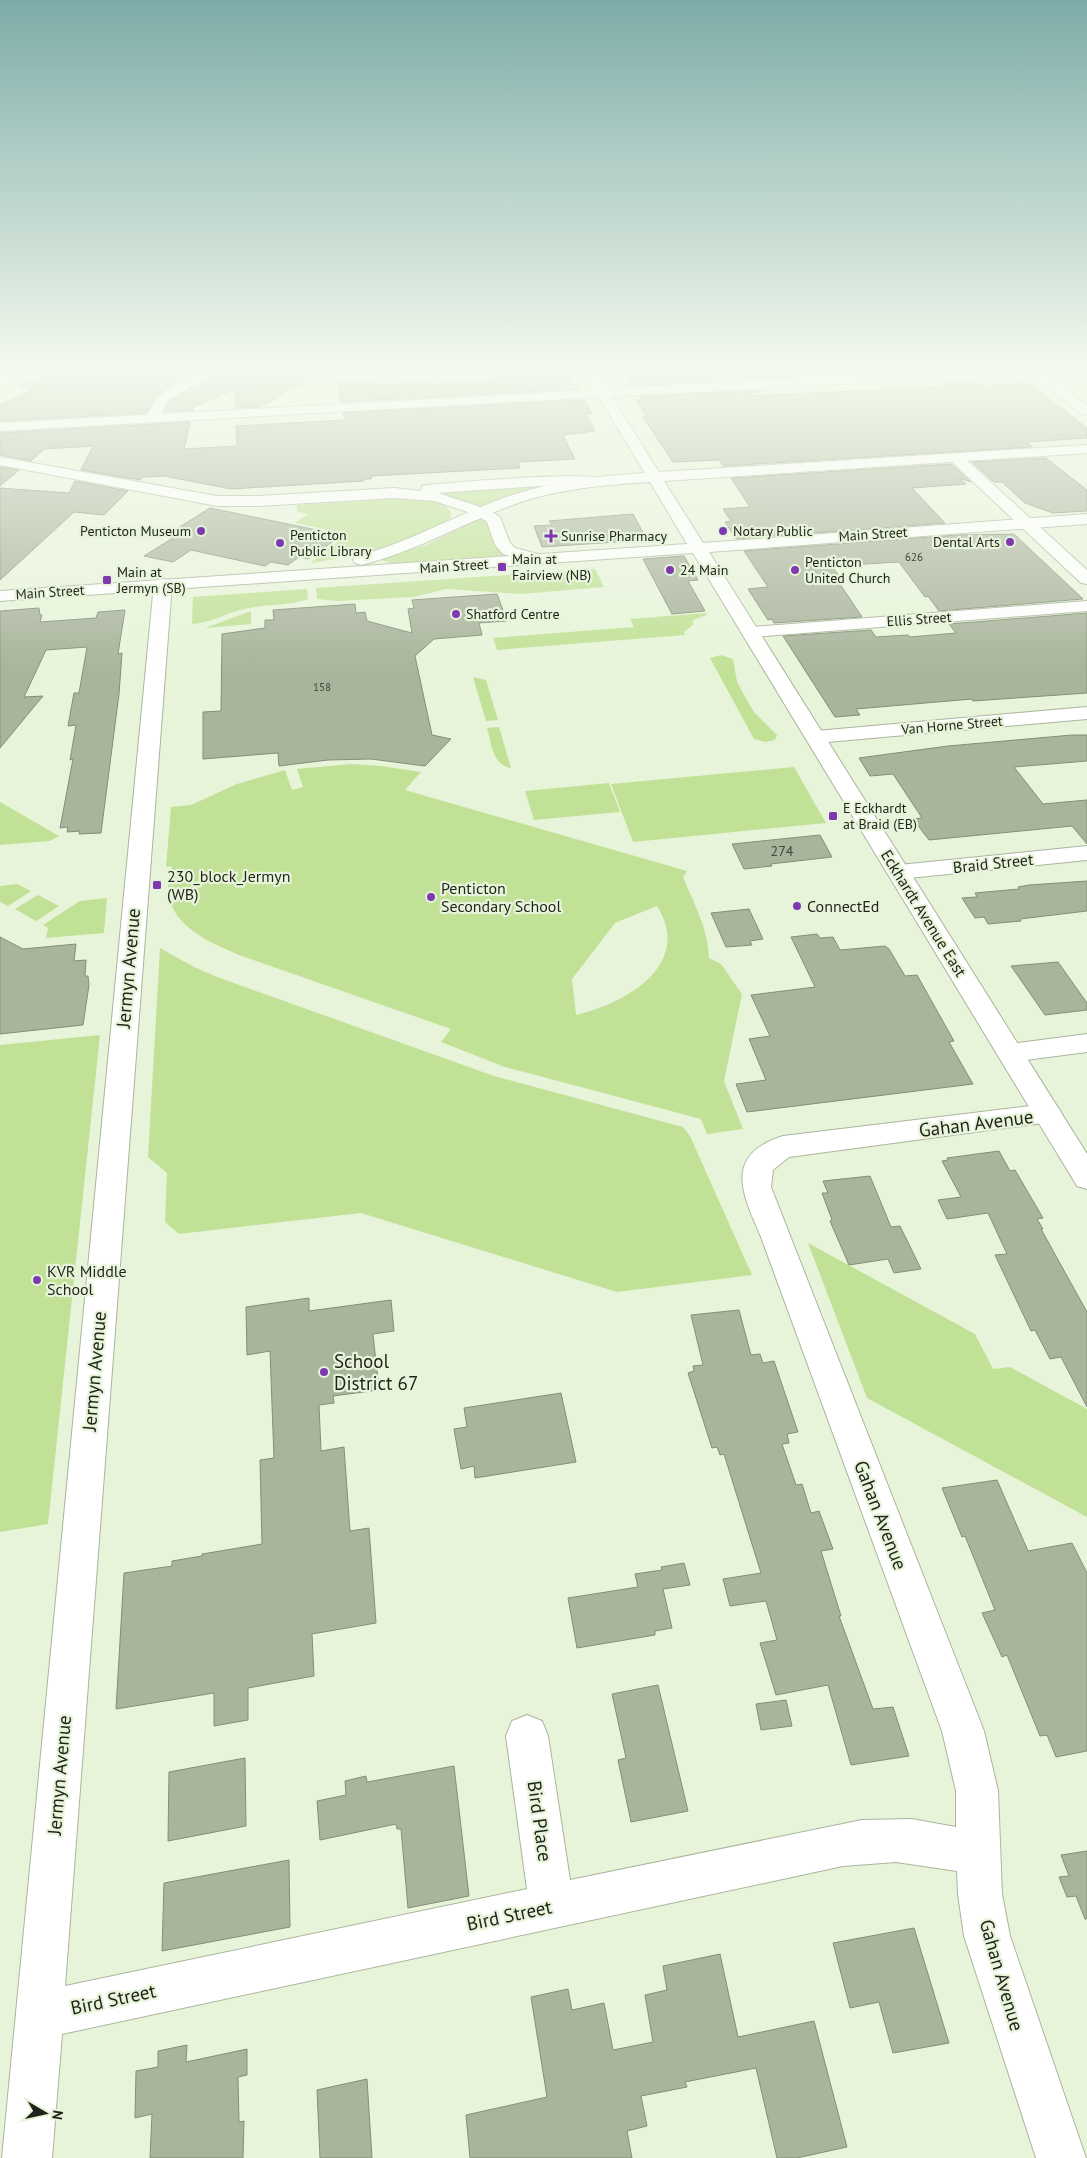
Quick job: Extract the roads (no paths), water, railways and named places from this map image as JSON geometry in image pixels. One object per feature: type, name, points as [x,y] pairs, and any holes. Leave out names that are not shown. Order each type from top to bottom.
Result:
[{"type":"street","points":[[58,472],[217,501],[260,501],[394,493],[436,498],[482,512],[494,520],[503,545],[509,551],[539,560]]},
{"type":"street","name":"Eckhardt Avenue East","points":[[652,472],[1087,1178]]},
{"type":"street","points":[[394,493],[402,490],[569,480],[600,481],[739,472]]},
{"type":"street","points":[[971,472],[1087,579]]},
{"type":"street","points":[[274,577],[381,556],[417,543],[482,512],[540,492],[600,481]]},
{"type":"street","name":"Main Street","points":[[0,596],[539,560],[1087,519]]},
{"type":"street","name":"Jermyn Avenue","points":[[27,2158],[162,584]]},
{"type":"street","name":"Ellis Street","points":[[752,632],[1087,606]]},
{"type":"street","name":"Van Horne Street","points":[[816,737],[1087,713]]},
{"type":"street","name":"Braid Street","points":[[899,872],[1087,853]]},
{"type":"street","points":[[1010,1052],[1087,1043]]},
{"type":"street","name":"Gahan Avenue","points":[[1048,1114],[789,1145],[771,1152],[763,1158],[755,1177],[758,1197],[776,1237],[963,1731],[978,1791],[980,1894],[987,1936],[1061,2158]]},
{"type":"street","name":"Bird Place","points":[[527,1736],[552,1906]]},
{"type":"street","name":"Bird Street","points":[[38,2015],[876,1838],[910,1840],[980,1854]]},
{"type":"place","name":"Penticton Museum","points":[[201,531]]},
{"type":"place","name":"Notary Public","points":[[723,531]]},
{"type":"place","name":"Sunrise Pharmacy","points":[[551,536]]},
{"type":"place","name":"Dental Arts","points":[[1010,542]]},
{"type":"place","name":"Penticton Public Library","points":[[280,543]]},
{"type":"place","name":"Main at Fairview (NB)","points":[[502,567]]},
{"type":"place","name":"24 Main","points":[[670,570]]},
{"type":"place","name":"Penticton United Church","points":[[795,570]]},
{"type":"place","name":"Main at Jermyn (SB)","points":[[107,580]]},
{"type":"place","name":"Shatford Centre","points":[[456,614]]},
{"type":"place","name":"E Eckhardt at Braid (EB)","points":[[833,816]]},
{"type":"place","name":"230_block_Jermyn (WB)","points":[[157,885]]},
{"type":"place","name":"Penticton Secondary School","points":[[431,897]]},
{"type":"place","name":"ConnectEd","points":[[797,906]]},
{"type":"place","name":"KVR Middle School","points":[[37,1280]]},
{"type":"place","name":"School District 67","points":[[324,1372]]}]
